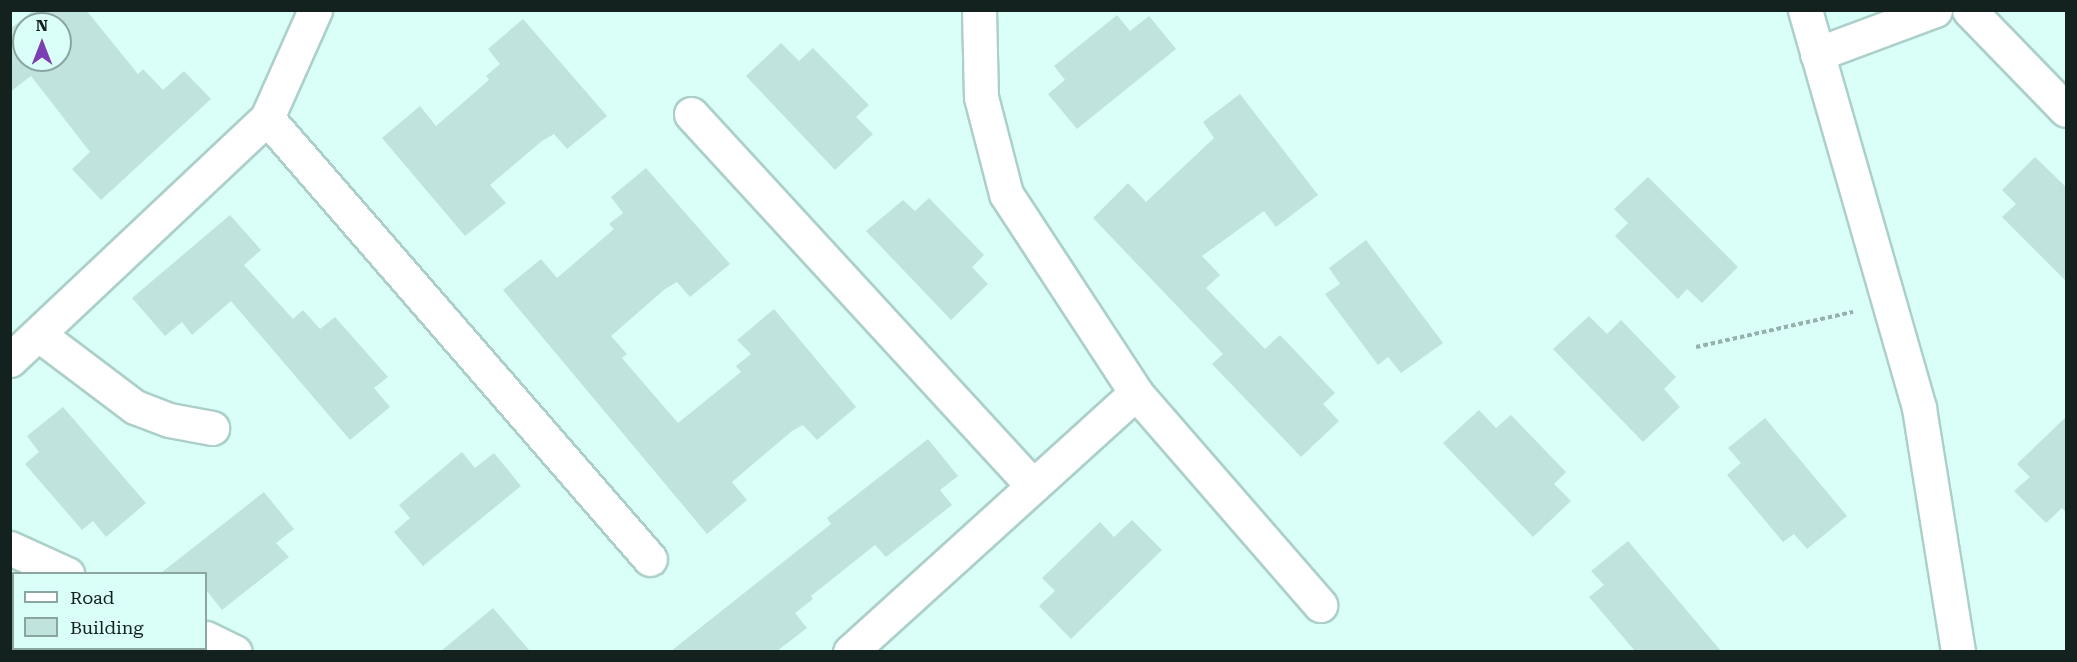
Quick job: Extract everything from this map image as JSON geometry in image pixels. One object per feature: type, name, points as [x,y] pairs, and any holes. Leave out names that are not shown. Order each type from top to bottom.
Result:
[{"type":"street","points":[[10,360],[267,118],[315,10]]},
{"type":"street","points":[[979,10],[981,97],[1006,194],[1136,393],[1320,605]]},
{"type":"street","points":[[1805,10],[1919,408],[1958,651]]},
{"type":"street","points":[[1818,54],[1935,10]]},
{"type":"street","points":[[1969,10],[2067,110]]},
{"type":"street","points":[[692,114],[1033,486]]},
{"type":"street","points":[[267,118],[650,560]]},
{"type":"street","points":[[38,334],[135,406],[169,420],[212,428]]},
{"type":"street","points":[[850,651],[1136,393]]},
{"type":"street","points":[[10,548],[65,572]]},
{"type":"street","points":[[207,638],[235,651]]},
{"type":"path","points":[[1696,348],[1889,303]]},
{"type":"building","points":[[34,10],[86,10],[138,74],[143,69],[163,90],[184,71],[211,99],[101,200],[72,169],[90,152],[31,76],[10,92],[10,29],[12,27],[12,72],[72,72],[72,12],[31,12]]},
{"type":"building","points":[[1117,15],[1130,31],[1149,16],[1176,49],[1077,129],[1048,94],[1065,80],[1054,66]]},
{"type":"building","points":[[523,19],[607,116],[567,149],[554,134],[542,141],[490,185],[506,203],[465,236],[382,138],[420,106],[436,126],[489,80],[486,76],[500,64],[488,49]]},
{"type":"building","points":[[781,43],[799,61],[813,48],[869,105],[856,117],[873,134],[835,170],[746,76]]},
{"type":"building","points":[[1240,94],[1318,195],[1276,227],[1264,211],[1202,256],[1220,275],[1206,288],[1265,349],[1280,335],[1335,393],[1323,404],[1339,421],[1301,457],[1212,364],[1223,354],[1093,218],[1128,183],[1146,202],[1214,138],[1203,122]]},
{"type":"building","points":[[2035,157],[2067,188],[2067,282],[2002,217],[2016,204],[2002,190]]},
{"type":"building","points":[[646,168],[730,264],[690,297],[677,282],[665,289],[611,336],[627,354],[622,358],[678,423],[741,372],[736,366],[751,354],[737,340],[774,309],[856,407],[817,440],[803,425],[792,431],[732,482],[747,500],[707,534],[503,290],[541,259],[557,278],[614,229],[609,224],[623,213],[611,197]]},
{"type":"building","points":[[1648,177],[1738,267],[1702,303],[1687,289],[1678,299],[1615,236],[1628,223],[1614,209]]},
{"type":"building","points":[[929,198],[984,255],[972,267],[988,284],[951,320],[866,231],[903,200],[915,211]]},
{"type":"building","points":[[230,215],[261,250],[244,265],[293,319],[303,310],[320,329],[335,317],[388,377],[374,388],[390,407],[350,440],[231,301],[192,335],[182,322],[165,336],[132,298]]},
{"type":"building","points":[[1366,240],[1443,343],[1401,373],[1388,357],[1378,365],[1325,294],[1340,284],[1329,268]]},
{"type":"building","points":[[1589,316],[1607,334],[1621,320],[1676,377],[1664,389],[1680,407],[1643,442],[1553,349]]},
{"type":"building","points":[[63,407],[146,503],[106,537],[93,521],[82,530],[25,464],[39,452],[27,436]]},
{"type":"building","points":[[1479,410],[1496,428],[1511,415],[1566,472],[1554,484],[1571,501],[1533,537],[1443,443]]},
{"type":"building","points":[[2067,416],[2067,513],[2062,508],[2046,523],[2014,491],[2030,477],[2017,464]]},
{"type":"building","points":[[1765,418],[1847,516],[1807,549],[1794,534],[1783,542],[1727,475],[1741,463],[1728,448]]},
{"type":"building","points":[[928,439],[958,476],[940,490],[952,505],[886,557],[875,545],[811,596],[813,599],[795,613],[807,628],[777,651],[671,651],[831,524],[827,518]]},
{"type":"building","points":[[462,452],[475,468],[494,453],[521,486],[423,566],[394,532],[410,518],[399,505]]},
{"type":"building","points":[[264,492],[294,529],[276,543],[289,557],[222,610],[207,591],[207,572],[162,572]]},
{"type":"building","points":[[1132,520],[1162,550],[1071,639],[1039,606],[1055,591],[1042,578],[1100,522],[1114,537]]},
{"type":"building","points":[[1628,541],[1721,651],[1635,651],[1589,597],[1604,585],[1591,571]]},
{"type":"building","points":[[493,608],[530,651],[441,651]]}]
